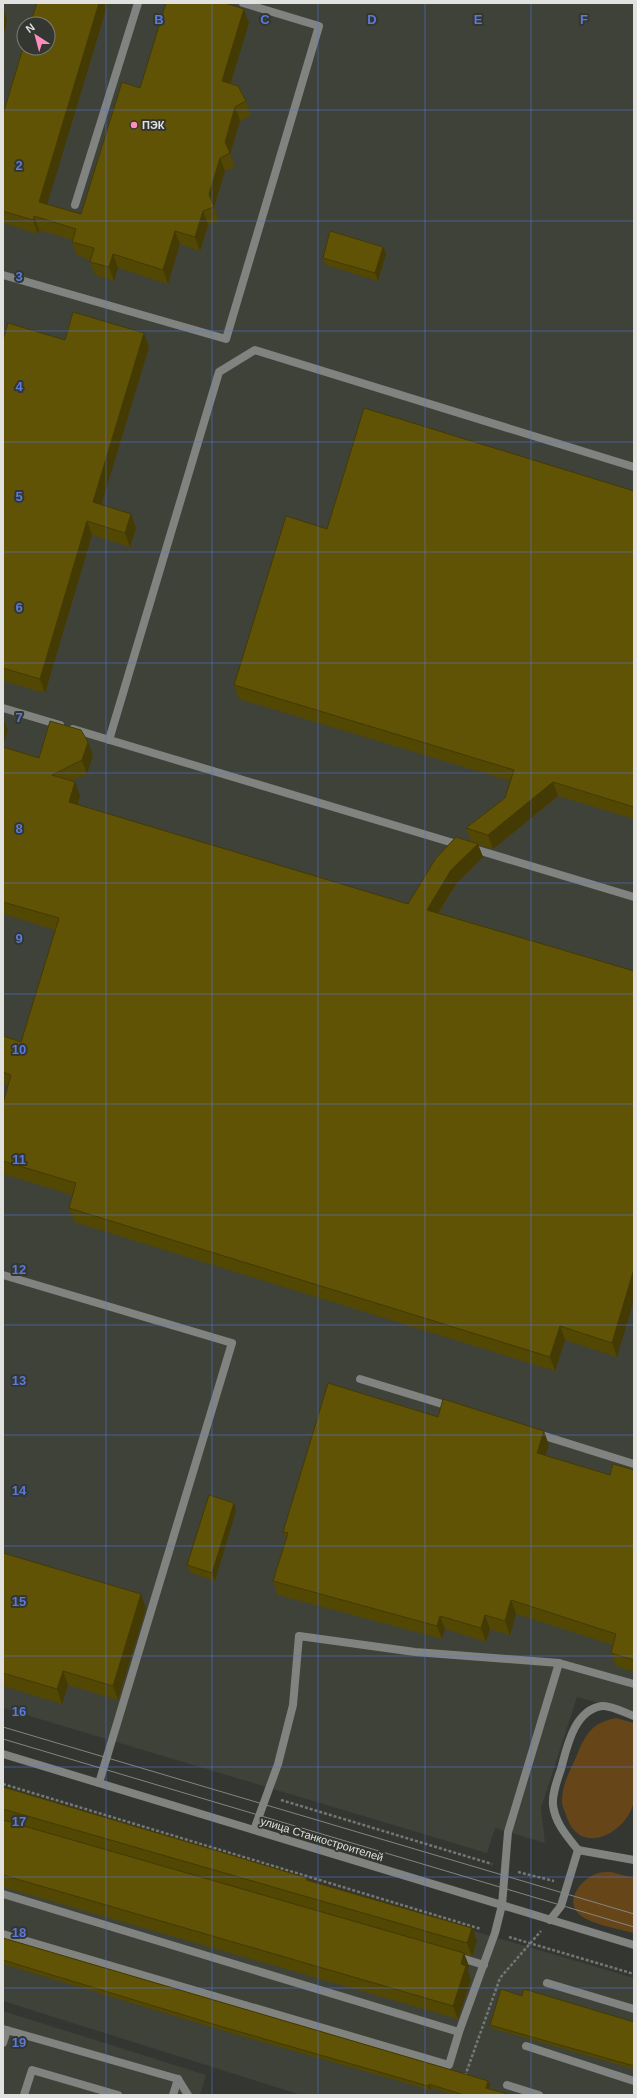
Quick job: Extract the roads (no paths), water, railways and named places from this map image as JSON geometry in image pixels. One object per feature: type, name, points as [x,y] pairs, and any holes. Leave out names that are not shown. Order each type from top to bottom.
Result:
[{"type":"street","points":[[75,205],[138,3]]},
{"type":"street","points":[[3,275],[226,339],[320,26],[243,3]]},
{"type":"street","points":[[109,740],[219,372],[254,350],[634,467]]},
{"type":"street","points":[[3,708],[634,897]]},
{"type":"street","points":[[3,1275],[232,1343],[99,1783]]},
{"type":"street","points":[[360,1379],[459,1409]]},
{"type":"street","points":[[527,1431],[634,1464]]},
{"type":"street","points":[[254,1830],[268,1796],[278,1764],[293,1705],[299,1636],[415,1652],[559,1663],[634,1684]]},
{"type":"street","points":[[3,1934],[448,2065],[495,1933],[502,1905],[508,1832],[559,1663]]},
{"type":"street","points":[[634,1716],[603,1706],[590,1710],[579,1721],[571,1734],[554,1791],[553,1804],[556,1817],[562,1831],[578,1850],[634,1860]]},
{"type":"street","name":"улица Станкостроителей","points":[[3,1754],[634,1945]]},
{"type":"street","points":[[550,1920],[561,1906],[578,1850]]},
{"type":"street","points":[[3,1894],[459,2032]]},
{"type":"street","points":[[453,1956],[484,1965]]},
{"type":"street","points":[[547,1983],[634,2009]]},
{"type":"street","points":[[3,2043],[5,2029],[178,2079],[188,2095]]},
{"type":"street","points":[[526,2046],[634,2081]]},
{"type":"street","points":[[24,2095],[32,2070],[118,2095]]},
{"type":"street","points":[[173,2095],[178,2079]]},
{"type":"street","points":[[507,2086],[539,2095]]},
{"type":"tram line","points":[[3,1727],[634,1914]]},
{"type":"tram line","points":[[3,1739],[634,1927]]},
{"type":"place","name":"ПЭК","points":[[134,125]]}]
